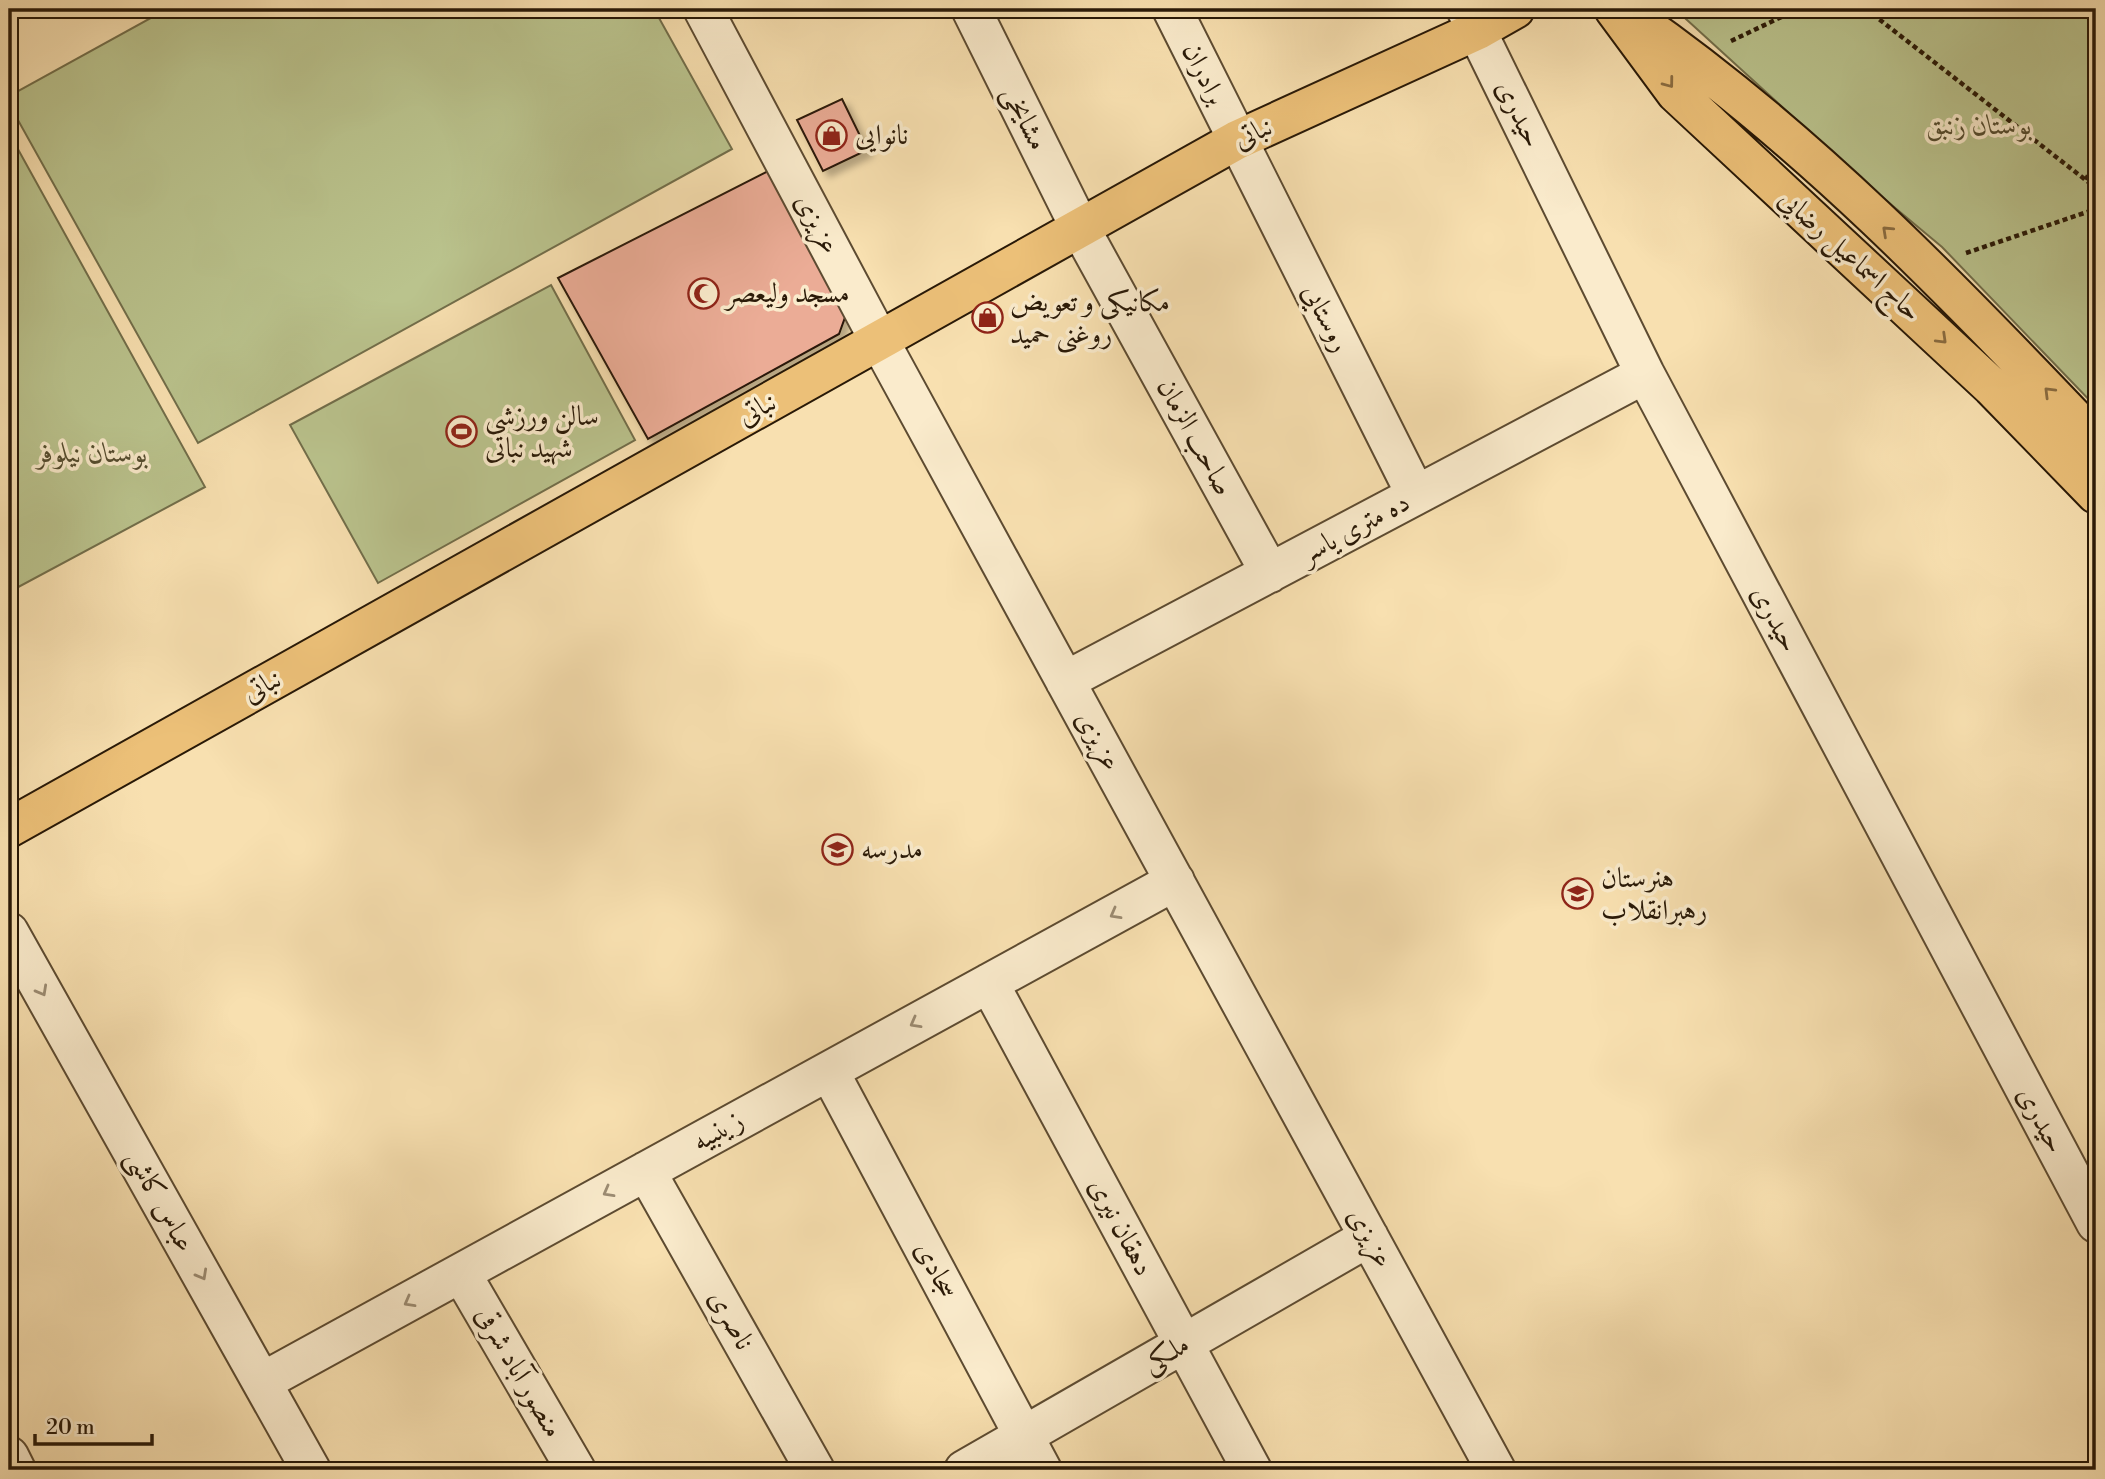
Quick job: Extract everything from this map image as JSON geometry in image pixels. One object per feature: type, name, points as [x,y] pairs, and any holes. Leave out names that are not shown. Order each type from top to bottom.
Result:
[{"type":"main road","name":"نباتی","points":[[9,828],[1237,140],[1472,19],[1515,9]]},
{"type":"main road","name":"حاج اسماعیل رضایی","points":[[1614,9],[1676,93],[1972,368],[2096,494]]},
{"type":"main road","name":"حاج اسماعیل رضایی","points":[[1621,9],[1692,59],[1810,159],[1925,267],[2096,441]]},
{"type":"street","name":"عزیزی","points":[[703,9],[879,340],[1496,1470]]},
{"type":"street","name":"مشایخی","points":[[971,9],[1080,228]]},
{"type":"street","name":"برادران","points":[[1171,9],[1237,140]]},
{"type":"street","name":"حیدری","points":[[1472,19],[1645,374],[2096,1223]]},
{"type":"street","name":"روستایی","points":[[1237,140],[1416,495]]},
{"type":"street","name":"صاحب الزمان","points":[[1080,228],[1270,573]]},
{"type":"street","name":"ده متری یاسر","points":[[1065,681],[1645,374]]},
{"type":"street","name":"زینبیه","points":[[262,1382],[1175,881]]},
{"type":"street","name":"عباس کاشی","points":[[9,932],[312,1470]]},
{"type":"street","name":"دهقان نیری","points":[[989,983],[1252,1470]]},
{"type":"street","name":"سجادی","points":[[830,1071],[1042,1470]]},
{"type":"street","name":"ناصری","points":[[646,1171],[815,1470]]},
{"type":"street","name":"ملکی","points":[[964,1470],[1369,1237]]},
{"type":"street","name":"منصور آباد شرقی","points":[[461,1273],[576,1470]]},
{"type":"street","points":[[9,1456],[16,1470]]},
{"type":"path","points":[[1692,59],[1798,9]]},
{"type":"path","points":[[1866,9],[2096,188]]},
{"type":"path","points":[[2087,180],[2096,157]]},
{"type":"path","points":[[1925,267],[2096,209]]},
{"type":"green space","points":[[167,9],[654,9],[732,149],[198,443],[9,104],[9,96]]},
{"type":"green space","name":"بوستان زنبق","points":[[1675,9],[2086,9],[2096,15],[2096,407],[1942,247],[1870,187]]},
{"type":"green space","name":"بوستان نیلوفر","points":[[9,133],[205,487],[9,592]]},
{"type":"green space","name":"سالن ورزشی شهید نباتی","points":[[551,285],[635,440],[378,583],[290,425]]},
{"type":"building","name":"نانوایی","points":[[842,99],[867,150],[823,171],[797,120]]},
{"type":"building","name":"مسجد ولیعصر","points":[[774,168],[848,309],[839,334],[648,439],[558,278]]},
{"type":"place","name":"نانوایی","points":[[832,135]]},
{"type":"place","name":"مسجد ولیعصر","points":[[703,293]]},
{"type":"place","name":"مکانیکی و تعویض روغنی حمید","points":[[987,318]]},
{"type":"place","name":"سالن ورزشی شهید نباتی","points":[[462,432]]},
{"type":"place","name":"مدرسه","points":[[838,849]]},
{"type":"place","name":"هنرستان رهبرانقلاب","points":[[1578,894]]}]
